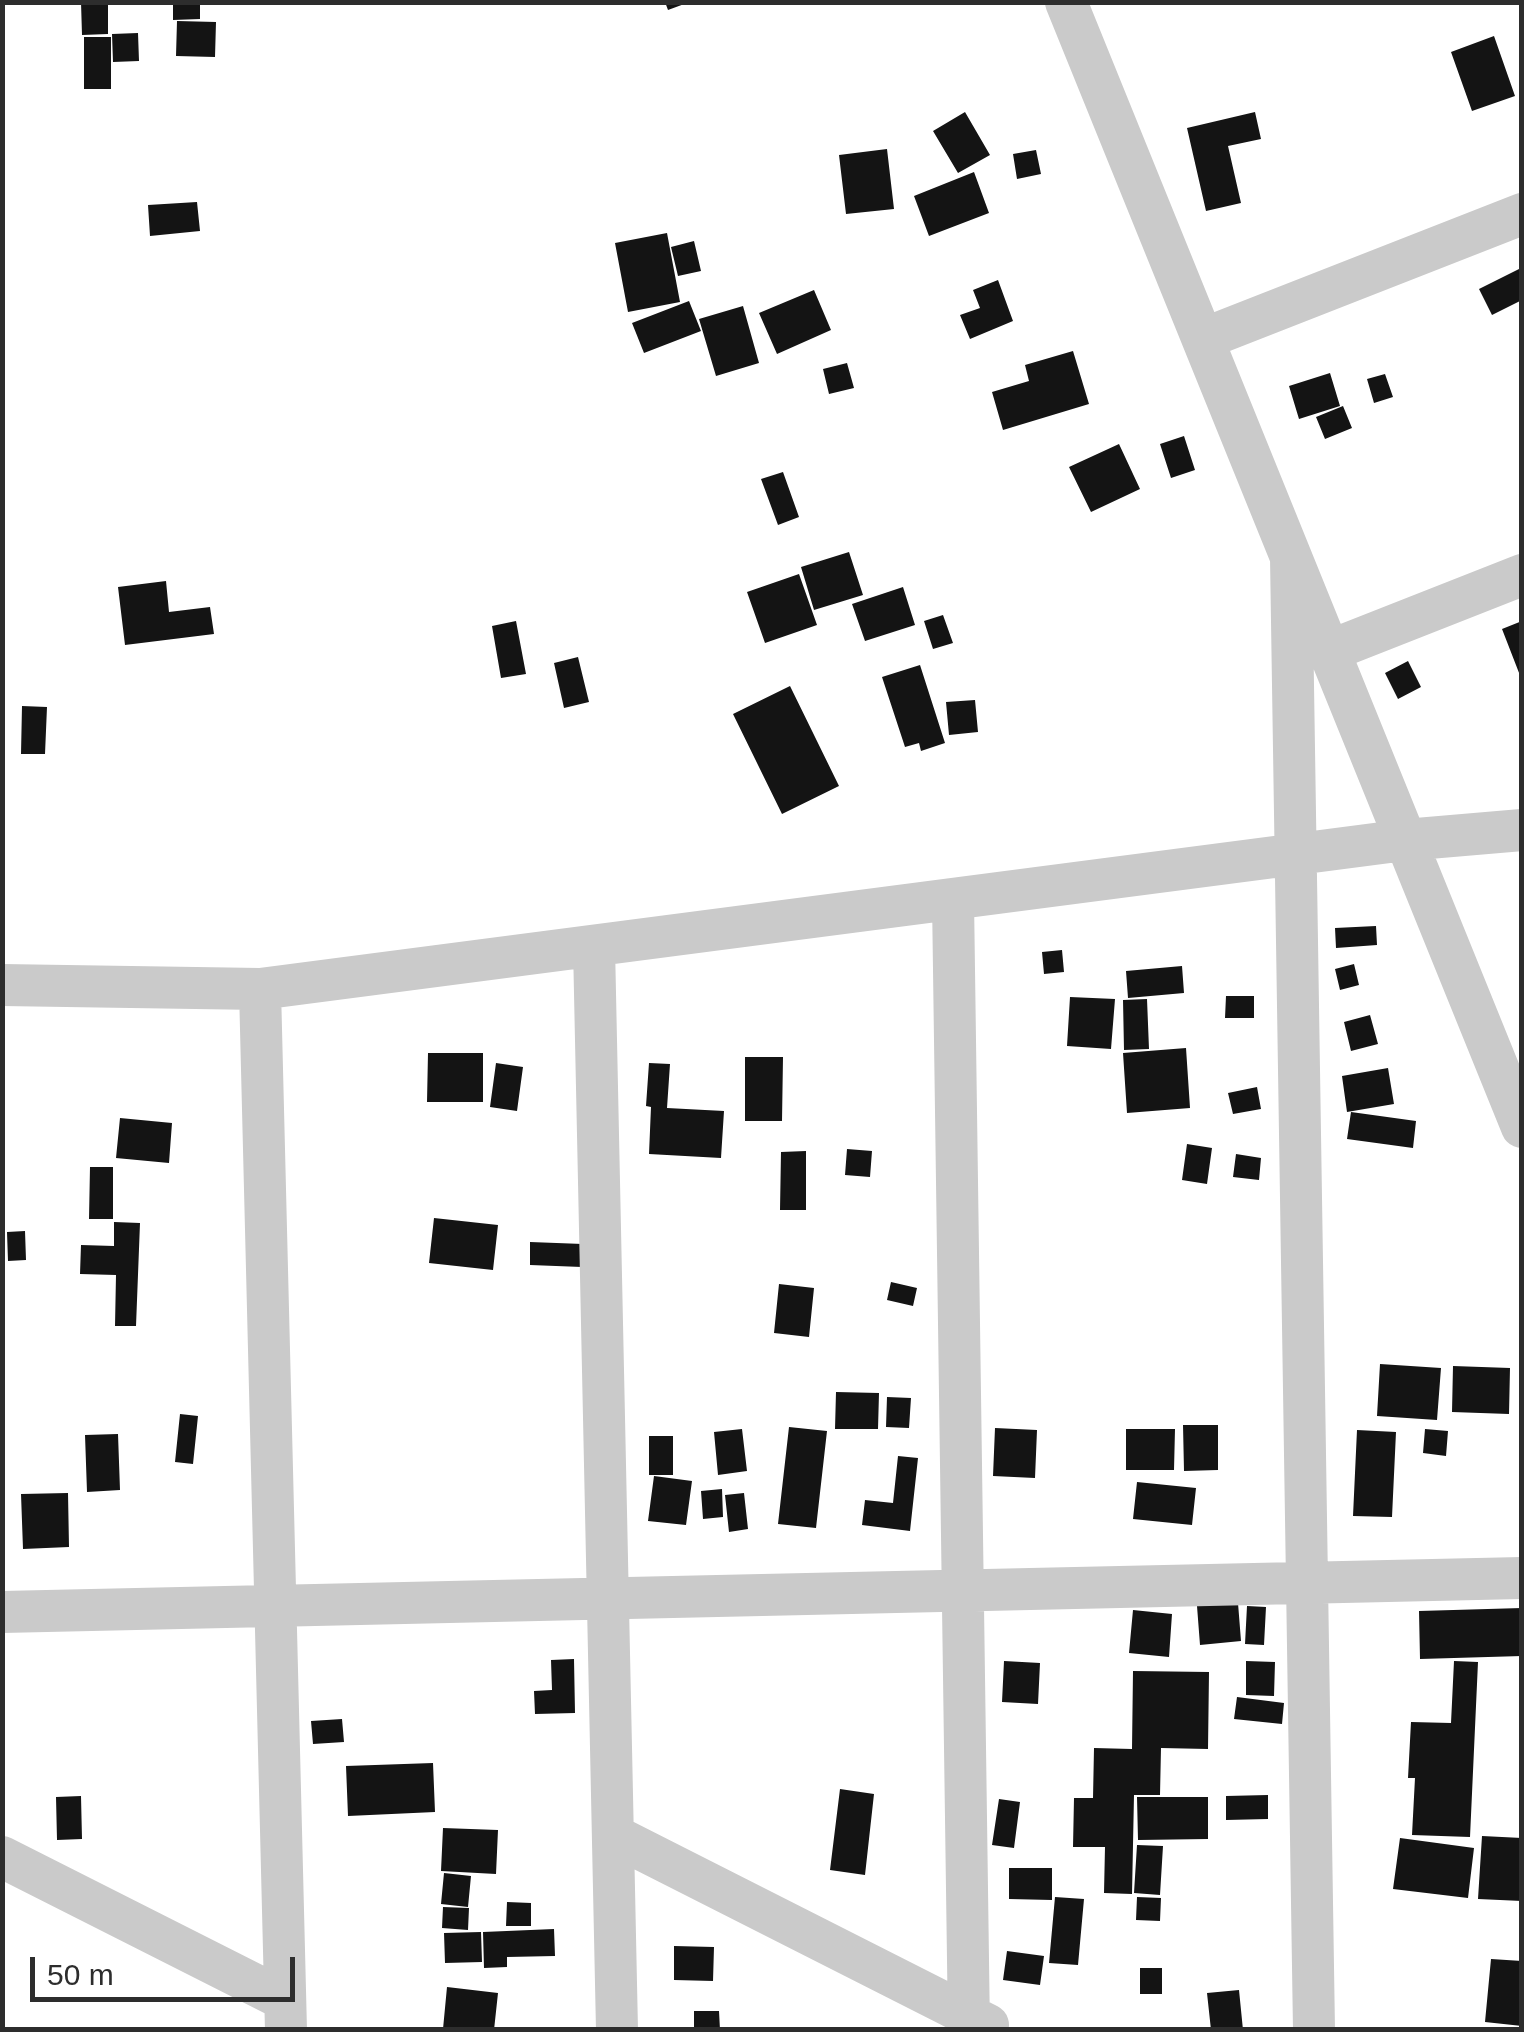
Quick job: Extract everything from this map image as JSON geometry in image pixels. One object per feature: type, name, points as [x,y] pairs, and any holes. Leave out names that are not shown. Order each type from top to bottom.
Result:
[{"type":"street","points":[[1066,2],[1522,1127]]},
{"type":"street","points":[[1202,339],[1522,214]]},
{"type":"street","points":[[1291,558],[1314,2030]]},
{"type":"street","points":[[1328,650],[1522,575]]},
{"type":"street","points":[[2,985],[260,990],[1405,840],[1522,830]]},
{"type":"street","points":[[613,1835],[978,2025],[963,1591],[953,899]]},
{"type":"street","points":[[594,946],[617,2030]]},
{"type":"street","points":[[260,990],[286,2015]]},
{"type":"street","points":[[2,1612],[1522,1578]]},
{"type":"street","points":[[2,1856],[286,2015]]},
{"type":"building","points":[[81,2],[108,2],[108,34],[82,35]]},
{"type":"building","points":[[173,2],[200,2],[200,19],[173,20]]},
{"type":"building","points":[[665,2],[687,2],[687,3],[668,10]]},
{"type":"building","points":[[177,21],[216,22],[215,57],[176,56]]},
{"type":"building","points":[[138,33],[139,61],[113,62],[112,34]]},
{"type":"building","points":[[1494,36],[1515,96],[1472,111],[1451,52]]},
{"type":"building","points":[[84,37],[111,37],[111,89],[84,89]]},
{"type":"building","points":[[965,112],[990,155],[958,173],[933,131]]},
{"type":"building","points":[[1255,112],[1261,139],[1228,146],[1241,203],[1206,211],[1187,128]]},
{"type":"building","points":[[887,149],[894,209],[846,214],[839,155]]},
{"type":"building","points":[[1036,150],[1041,174],[1017,179],[1013,154]]},
{"type":"building","points":[[974,172],[989,213],[929,236],[914,196]]},
{"type":"building","points":[[197,202],[200,231],[150,236],[148,205]]},
{"type":"building","points":[[667,233],[680,302],[628,312],[615,243]]},
{"type":"building","points":[[694,241],[701,271],[678,276],[671,247]]},
{"type":"building","points":[[1519,269],[1522,300],[1492,315],[1479,289]]},
{"type":"building","points":[[998,280],[1013,321],[970,339],[960,315],[980,308],[973,290]]},
{"type":"building","points":[[814,290],[831,330],[777,354],[759,313]]},
{"type":"building","points":[[689,301],[701,331],[644,353],[632,323]]},
{"type":"building","points":[[743,306],[759,363],[716,376],[699,319]]},
{"type":"building","points":[[1073,351],[1089,404],[1003,430],[992,392],[1029,381],[1025,365]]},
{"type":"building","points":[[847,363],[854,388],[829,394],[823,369]]},
{"type":"building","points":[[1330,373],[1340,406],[1299,419],[1289,386]]},
{"type":"building","points":[[1385,374],[1393,397],[1374,403],[1367,379]]},
{"type":"building","points":[[1343,406],[1352,428],[1325,439],[1316,417]]},
{"type":"building","points":[[1184,436],[1195,470],[1171,478],[1160,444]]},
{"type":"building","points":[[1119,444],[1140,489],[1091,512],[1069,467]]},
{"type":"building","points":[[783,472],[799,517],[778,525],[761,479]]},
{"type":"building","points":[[849,552],[863,595],[814,610],[801,567]]},
{"type":"building","points":[[799,574],[817,625],[765,643],[747,592]]},
{"type":"building","points":[[166,581],[169,612],[210,607],[214,634],[125,645],[118,587]]},
{"type":"building","points":[[903,587],[915,625],[865,641],[852,604]]},
{"type":"building","points":[[943,615],[953,643],[933,649],[924,621]]},
{"type":"building","points":[[516,621],[526,674],[501,678],[492,626]]},
{"type":"building","points":[[1522,621],[1522,677],[1521,678],[1502,629]]},
{"type":"building","points":[[578,657],[589,702],[564,708],[554,663]]},
{"type":"building","points":[[1408,661],[1421,687],[1398,699],[1385,673]]},
{"type":"building","points":[[920,665],[945,743],[921,751],[919,743],[905,747],[882,677]]},
{"type":"building","points":[[790,686],[839,786],[782,814],[733,714]]},
{"type":"building","points":[[975,700],[978,732],[949,735],[946,702]]},
{"type":"building","points":[[22,706],[47,707],[45,754],[21,754]]},
{"type":"building","points":[[1376,926],[1377,945],[1336,948],[1335,928]]},
{"type":"building","points":[[1062,950],[1064,972],[1044,974],[1042,952]]},
{"type":"building","points":[[1354,964],[1359,985],[1340,990],[1335,969]]},
{"type":"building","points":[[1182,966],[1184,993],[1128,998],[1126,971]]},
{"type":"building","points":[[1226,996],[1254,996],[1254,1018],[1225,1018]]},
{"type":"building","points":[[1070,997],[1115,999],[1111,1049],[1067,1046]]},
{"type":"building","points":[[1147,999],[1149,1049],[1124,1050],[1123,1000]]},
{"type":"building","points":[[1370,1015],[1378,1044],[1351,1051],[1344,1022]]},
{"type":"building","points":[[1186,1048],[1190,1108],[1127,1113],[1123,1053]]},
{"type":"building","points":[[428,1053],[483,1053],[483,1102],[427,1102]]},
{"type":"building","points":[[745,1057],[783,1057],[782,1121],[745,1121]]},
{"type":"building","points":[[496,1063],[523,1067],[517,1111],[490,1107]]},
{"type":"building","points":[[649,1063],[670,1064],[667,1108],[724,1111],[721,1158],[649,1154]]},
{"type":"building","points":[[1388,1068],[1394,1104],[1347,1112],[1342,1076]]},
{"type":"building","points":[[1257,1087],[1261,1109],[1233,1114],[1228,1093]]},
{"type":"building","points":[[1351,1112],[1416,1121],[1413,1148],[1347,1139]]},
{"type":"building","points":[[120,1118],[172,1123],[169,1163],[116,1158]]},
{"type":"building","points":[[1187,1144],[1212,1148],[1207,1184],[1182,1180]]},
{"type":"building","points":[[847,1149],[872,1151],[870,1177],[845,1175]]},
{"type":"building","points":[[806,1151],[806,1210],[780,1210],[781,1152]]},
{"type":"building","points":[[1236,1154],[1261,1158],[1259,1180],[1233,1177]]},
{"type":"building","points":[[90,1167],[113,1167],[113,1219],[89,1219]]},
{"type":"building","points":[[434,1218],[498,1225],[493,1270],[429,1263]]},
{"type":"building","points":[[114,1222],[140,1223],[136,1326],[115,1326],[116,1275],[80,1274],[81,1245],[114,1246]]},
{"type":"building","points":[[25,1231],[26,1260],[8,1261],[7,1232]]},
{"type":"building","points":[[530,1242],[583,1244],[582,1267],[530,1265]]},
{"type":"building","points":[[891,1282],[917,1288],[913,1306],[887,1300]]},
{"type":"building","points":[[779,1284],[814,1288],[809,1337],[774,1333]]},
{"type":"building","points":[[1380,1364],[1441,1368],[1437,1420],[1377,1416]]},
{"type":"building","points":[[1453,1366],[1510,1368],[1509,1414],[1452,1412]]},
{"type":"building","points":[[836,1392],[879,1393],[878,1429],[835,1429]]},
{"type":"building","points":[[887,1397],[911,1398],[909,1428],[886,1427]]},
{"type":"building","points":[[180,1414],[198,1416],[193,1464],[175,1462]]},
{"type":"building","points":[[1183,1425],[1218,1425],[1218,1470],[1184,1471]]},
{"type":"building","points":[[789,1427],[827,1431],[816,1528],[778,1524]]},
{"type":"building","points":[[995,1428],[1037,1430],[1035,1478],[993,1476]]},
{"type":"building","points":[[742,1429],[747,1471],[718,1475],[714,1432]]},
{"type":"building","points":[[1126,1429],[1175,1429],[1174,1470],[1126,1470]]},
{"type":"building","points":[[1425,1429],[1448,1431],[1446,1456],[1423,1453]]},
{"type":"building","points":[[1357,1430],[1396,1432],[1392,1517],[1353,1516]]},
{"type":"building","points":[[118,1434],[120,1490],[87,1492],[85,1435]]},
{"type":"building","points":[[649,1436],[673,1436],[673,1475],[649,1475]]},
{"type":"building","points":[[898,1456],[918,1458],[910,1531],[862,1525],[865,1500],[893,1503]]},
{"type":"building","points":[[654,1476],[692,1481],[686,1525],[648,1521]]},
{"type":"building","points":[[1137,1482],[1196,1488],[1192,1525],[1133,1519]]},
{"type":"building","points":[[722,1489],[723,1517],[703,1519],[701,1491]]},
{"type":"building","points":[[68,1493],[69,1547],[23,1549],[21,1494]]},
{"type":"building","points":[[744,1493],[748,1529],[729,1532],[725,1495]]},
{"type":"building","points":[[1238,1603],[1241,1641],[1200,1645],[1197,1606]]},
{"type":"building","points":[[1247,1606],[1266,1607],[1264,1645],[1245,1644]]},
{"type":"building","points":[[1522,1608],[1522,1656],[1420,1659],[1419,1611]]},
{"type":"building","points":[[1133,1610],[1172,1614],[1169,1657],[1129,1653]]},
{"type":"building","points":[[574,1659],[575,1713],[535,1714],[534,1691],[552,1690],[551,1660]]},
{"type":"building","points":[[1004,1661],[1040,1663],[1038,1704],[1002,1702]]},
{"type":"building","points":[[1246,1661],[1275,1662],[1274,1696],[1246,1695]]},
{"type":"building","points":[[1454,1661],[1478,1662],[1470,1837],[1412,1835],[1415,1778],[1408,1778],[1411,1722],[1451,1723]]},
{"type":"building","points":[[1133,1671],[1209,1672],[1208,1749],[1161,1748],[1160,1795],[1134,1795],[1132,1894],[1104,1893],[1105,1847],[1073,1847],[1074,1798],[1093,1798],[1094,1748],[1132,1749]]},
{"type":"building","points":[[1237,1697],[1284,1703],[1282,1724],[1234,1719]]},
{"type":"building","points":[[342,1719],[344,1742],[313,1744],[311,1721]]},
{"type":"building","points":[[433,1763],[435,1812],[348,1816],[346,1766]]},
{"type":"building","points":[[840,1789],[874,1794],[865,1875],[830,1870]]},
{"type":"building","points":[[1268,1795],[1268,1819],[1226,1820],[1226,1796]]},
{"type":"building","points":[[81,1796],[82,1839],[57,1840],[56,1797]]},
{"type":"building","points":[[1137,1797],[1208,1797],[1208,1839],[1138,1840]]},
{"type":"building","points":[[999,1799],[1020,1802],[1014,1848],[992,1845]]},
{"type":"building","points":[[443,1828],[498,1830],[496,1874],[441,1871]]},
{"type":"building","points":[[1482,1836],[1522,1838],[1522,1901],[1478,1899]]},
{"type":"building","points":[[1400,1838],[1474,1848],[1468,1898],[1393,1889]]},
{"type":"building","points":[[1137,1845],[1163,1846],[1160,1895],[1134,1893]]},
{"type":"building","points":[[1009,1868],[1052,1868],[1052,1900],[1009,1899]]},
{"type":"building","points":[[444,1873],[471,1876],[468,1907],[441,1904]]},
{"type":"building","points":[[1055,1897],[1084,1899],[1078,1965],[1049,1963]]},
{"type":"building","points":[[1137,1897],[1161,1898],[1160,1921],[1136,1920]]},
{"type":"building","points":[[507,1902],[531,1903],[531,1926],[506,1926]]},
{"type":"building","points":[[443,1907],[469,1908],[468,1930],[442,1928]]},
{"type":"building","points":[[554,1929],[555,1956],[507,1957],[507,1967],[484,1968],[483,1932]]},
{"type":"building","points":[[481,1932],[482,1962],[445,1963],[444,1933]]},
{"type":"building","points":[[674,1946],[714,1947],[713,1981],[674,1980]]},
{"type":"building","points":[[1007,1951],[1044,1956],[1040,1985],[1003,1980]]},
{"type":"building","points":[[1491,1959],[1522,1961],[1522,2026],[1485,2022]]},
{"type":"building","points":[[1140,1968],[1162,1968],[1162,1994],[1140,1994]]},
{"type":"building","points":[[447,1987],[498,1993],[494,2030],[443,2029]]},
{"type":"building","points":[[1239,1990],[1243,2030],[1211,2030],[1207,1993]]},
{"type":"building","points":[[694,2011],[719,2011],[720,2030],[694,2030]]}]
